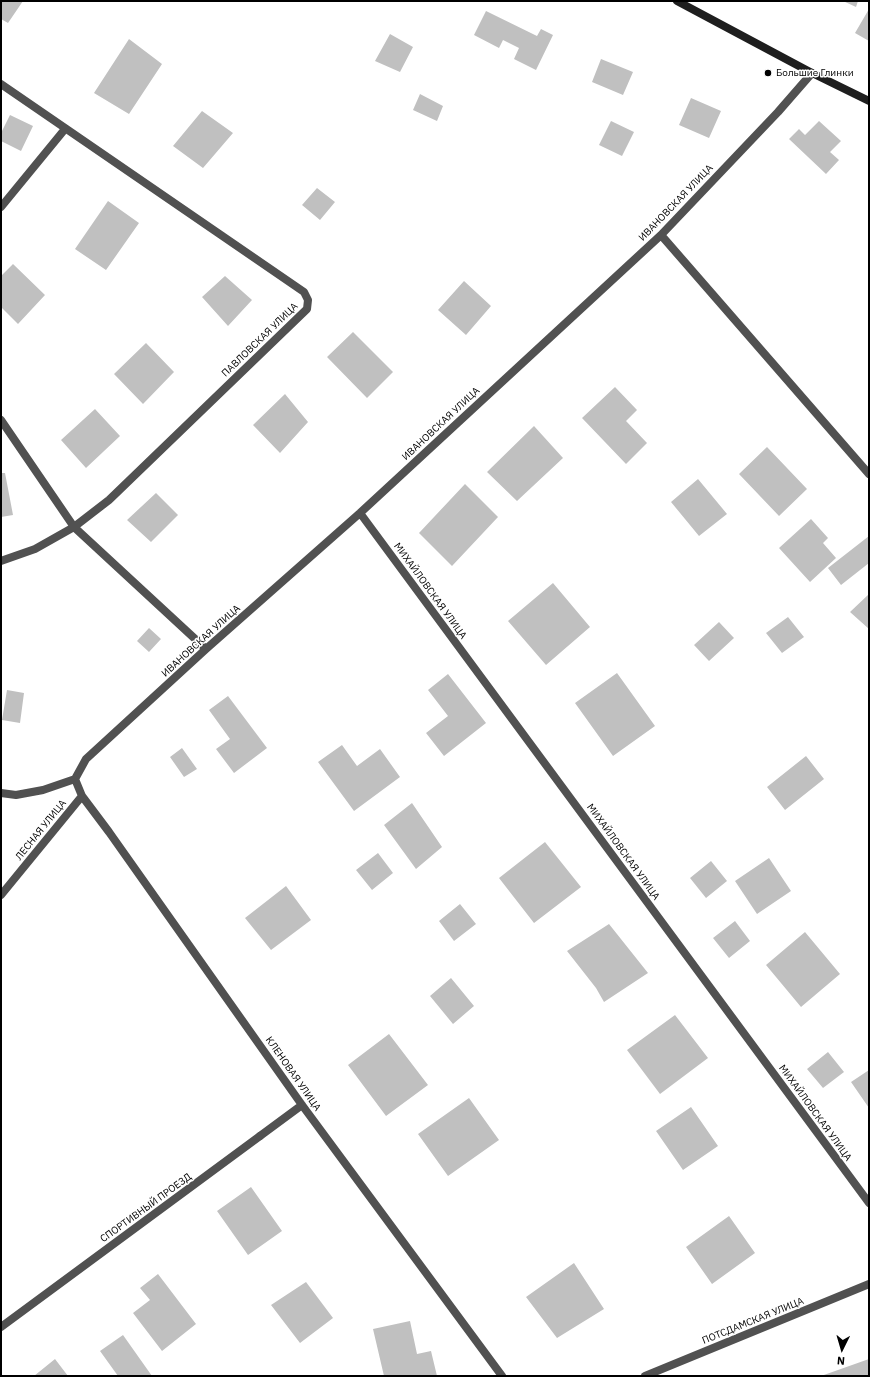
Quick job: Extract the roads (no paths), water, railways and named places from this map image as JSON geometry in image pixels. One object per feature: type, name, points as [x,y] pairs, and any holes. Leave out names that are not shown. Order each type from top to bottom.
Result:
[{"type":"main road","points":[[677,1],[812,73],[869,101]]},
{"type":"street","name":"ИВАНОВСКАЯ УЛИЦА","points":[[74,779],[86,759],[206,649],[360,513],[660,235],[778,112],[812,73]]},
{"type":"street","name":"ПАВЛОВСКАЯ УЛИЦА","points":[[1,84],[304,292],[308,300],[307,309],[109,500],[74,527],[35,549],[1,561]]},
{"type":"street","points":[[1,207],[65,129]]},
{"type":"street","points":[[660,235],[869,474]]},
{"type":"street","points":[[1,420],[74,527],[206,649]]},
{"type":"street","name":"МИХАЙЛОВСКАЯ УЛИЦА","points":[[360,513],[869,1203]]},
{"type":"street","points":[[1,793],[16,795],[44,790],[74,779]]},
{"type":"street","name":"КЛЕНОВАЯ УЛИЦА","points":[[74,779],[82,796],[302,1105],[502,1376]]},
{"type":"street","name":"ЛЕСНАЯ УЛИЦА","points":[[1,894],[82,796]]},
{"type":"street","name":"СПОРТИВНЫЙ ПРОЕЗД","points":[[1,1327],[302,1105]]},
{"type":"street","name":"ПОТСДАМСКАЯ УЛИЦА","points":[[645,1376],[869,1284]]},
{"type":"place","name":"Большие Глинки","points":[[768,73]]}]
